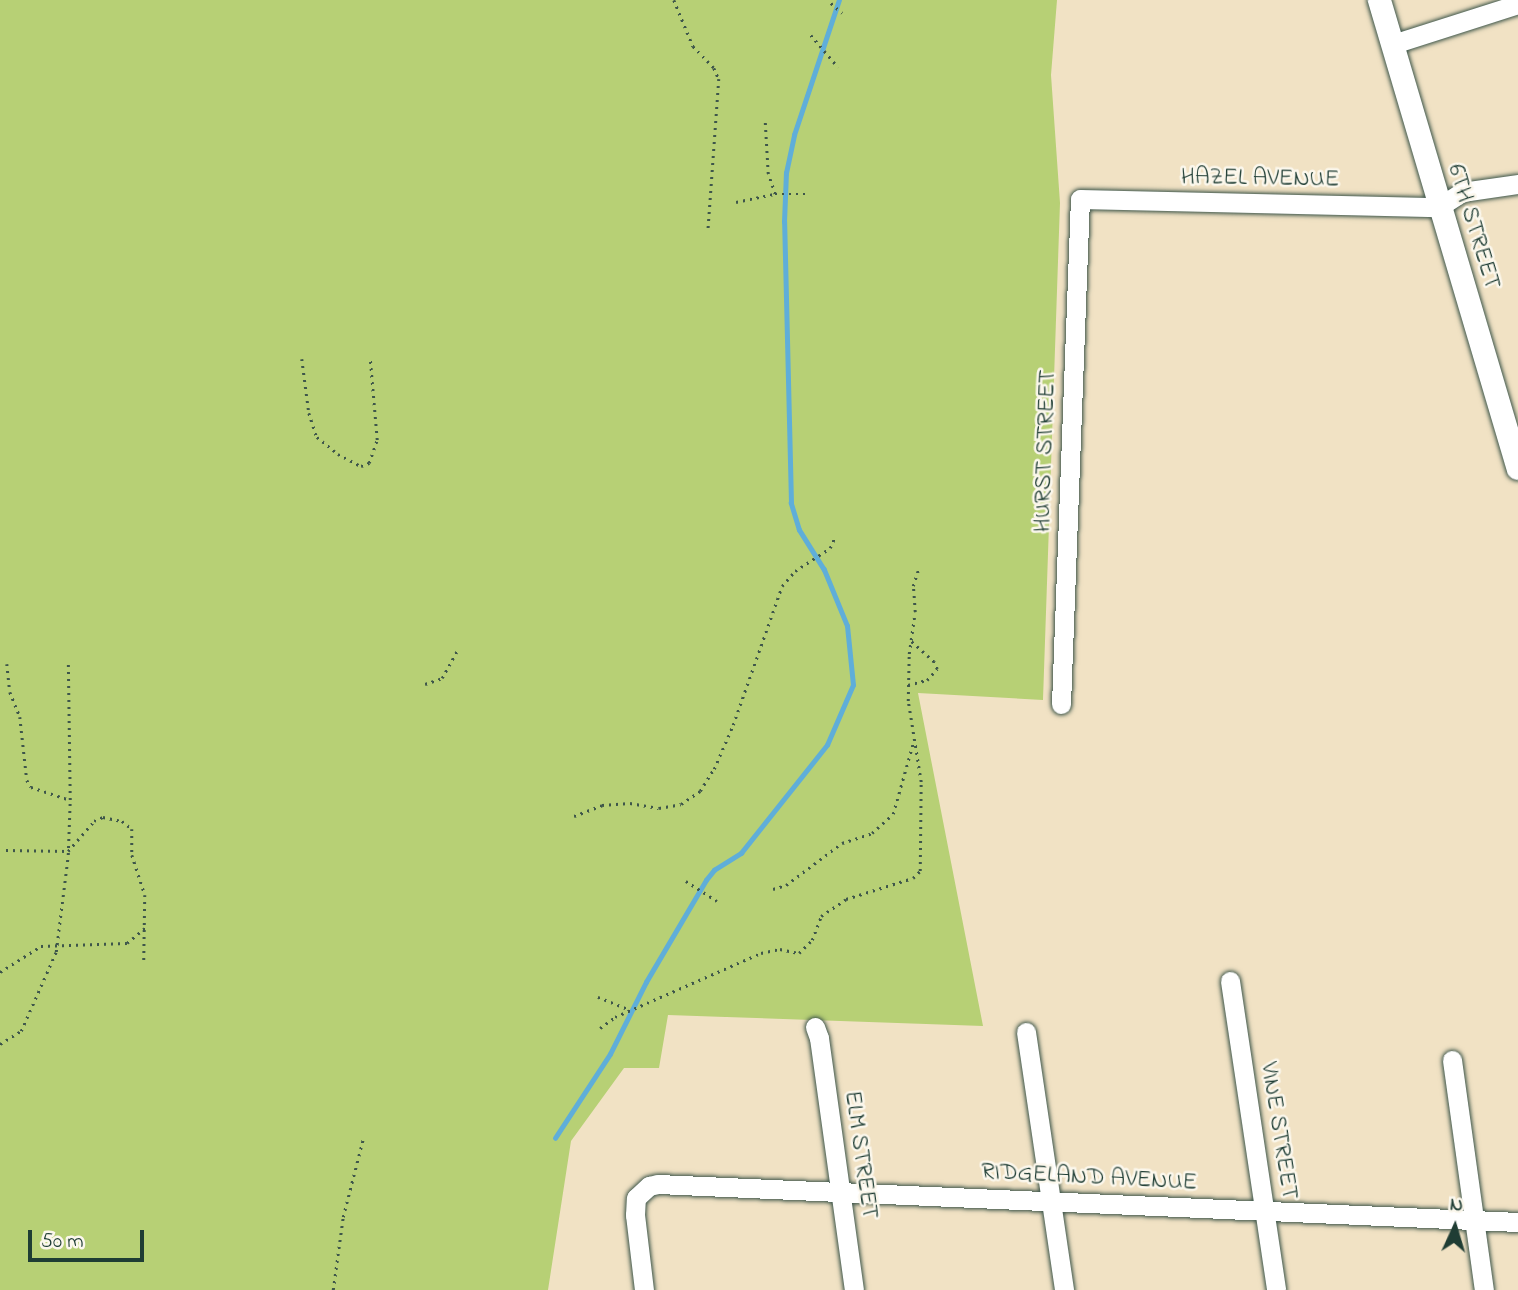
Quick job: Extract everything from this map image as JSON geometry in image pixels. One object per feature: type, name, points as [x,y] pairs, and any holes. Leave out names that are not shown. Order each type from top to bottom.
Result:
[{"type":"street","name":"6TH STREET","points":[[1379,0],[1518,468]]},
{"type":"street","points":[[1393,44],[1518,4]]},
{"type":"street","points":[[1439,207],[1462,192],[1518,184]]},
{"type":"street","name":"HAZEL AVENUE","points":[[1080,199],[1439,207]]},
{"type":"street","name":"HURST STREET","points":[[1061,704],[1080,199]]},
{"type":"street","name":"VINE STREET","points":[[1230,981],[1276,1290]]},
{"type":"street","name":"ELM STREET","points":[[815,1027],[819,1038],[854,1290]]},
{"type":"street","points":[[1026,1032],[1064,1290]]},
{"type":"street","points":[[1452,1060],[1484,1290]]},
{"type":"street","name":"RIDGELAND AVENUE","points":[[644,1290],[636,1198],[649,1186],[658,1184],[1518,1222]]},
{"type":"path","points":[[674,0],[693,46],[714,68],[719,79],[708,233]]},
{"type":"path","points":[[831,4],[842,12]]},
{"type":"path","points":[[811,35],[838,67]]},
{"type":"path","points":[[765,122],[768,174],[775,194]]},
{"type":"path","points":[[736,202],[775,194],[806,194]]},
{"type":"path","points":[[302,359],[309,413],[317,437],[338,454],[361,466],[369,463],[377,440],[370,359]]},
{"type":"path","points":[[575,816],[602,805],[630,803],[659,808],[681,804],[700,790],[714,769],[733,725],[782,586],[808,561],[824,552],[835,537]]},
{"type":"path","points":[[600,1028],[630,1010],[761,953],[780,949],[799,953],[812,940],[821,916],[846,899],[914,878],[920,871],[920,782],[908,685],[915,612],[913,586],[919,568]]},
{"type":"path","points":[[908,685],[927,680],[937,669],[934,662],[911,641]]},
{"type":"path","points":[[425,684],[442,678],[458,649]]},
{"type":"path","points":[[7,664],[10,692],[20,717],[27,780],[31,787],[70,800]]},
{"type":"path","points":[[0,1044],[21,1031],[57,943],[68,851],[68,664]]},
{"type":"path","points":[[773,889],[786,885],[842,843],[872,833],[893,814],[915,738]]},
{"type":"path","points":[[68,851],[94,821],[103,817],[122,821],[132,830],[132,855],[145,895],[144,962]]},
{"type":"path","points":[[6,850],[68,851]]},
{"type":"path","points":[[686,881],[717,901]]},
{"type":"path","points":[[0,972],[41,946],[57,943],[74,947],[127,943],[146,927]]},
{"type":"path","points":[[598,997],[630,1010]]},
{"type":"path","points":[[333,1290],[343,1217],[363,1139]]},
{"type":"green space","points":[[0,0],[1057,0],[1051,75],[1060,203],[1043,700],[918,693],[983,1026],[668,1015],[659,1068],[624,1068],[571,1141],[548,1290],[0,1290]]},
{"type":"waterway","points":[[555,1138],[610,1054],[646,982],[706,880],[714,870],[741,853],[827,745],[853,685],[847,626],[824,570],[799,530],[791,503],[784,222],[786,173],[794,135],[839,0]]}]
